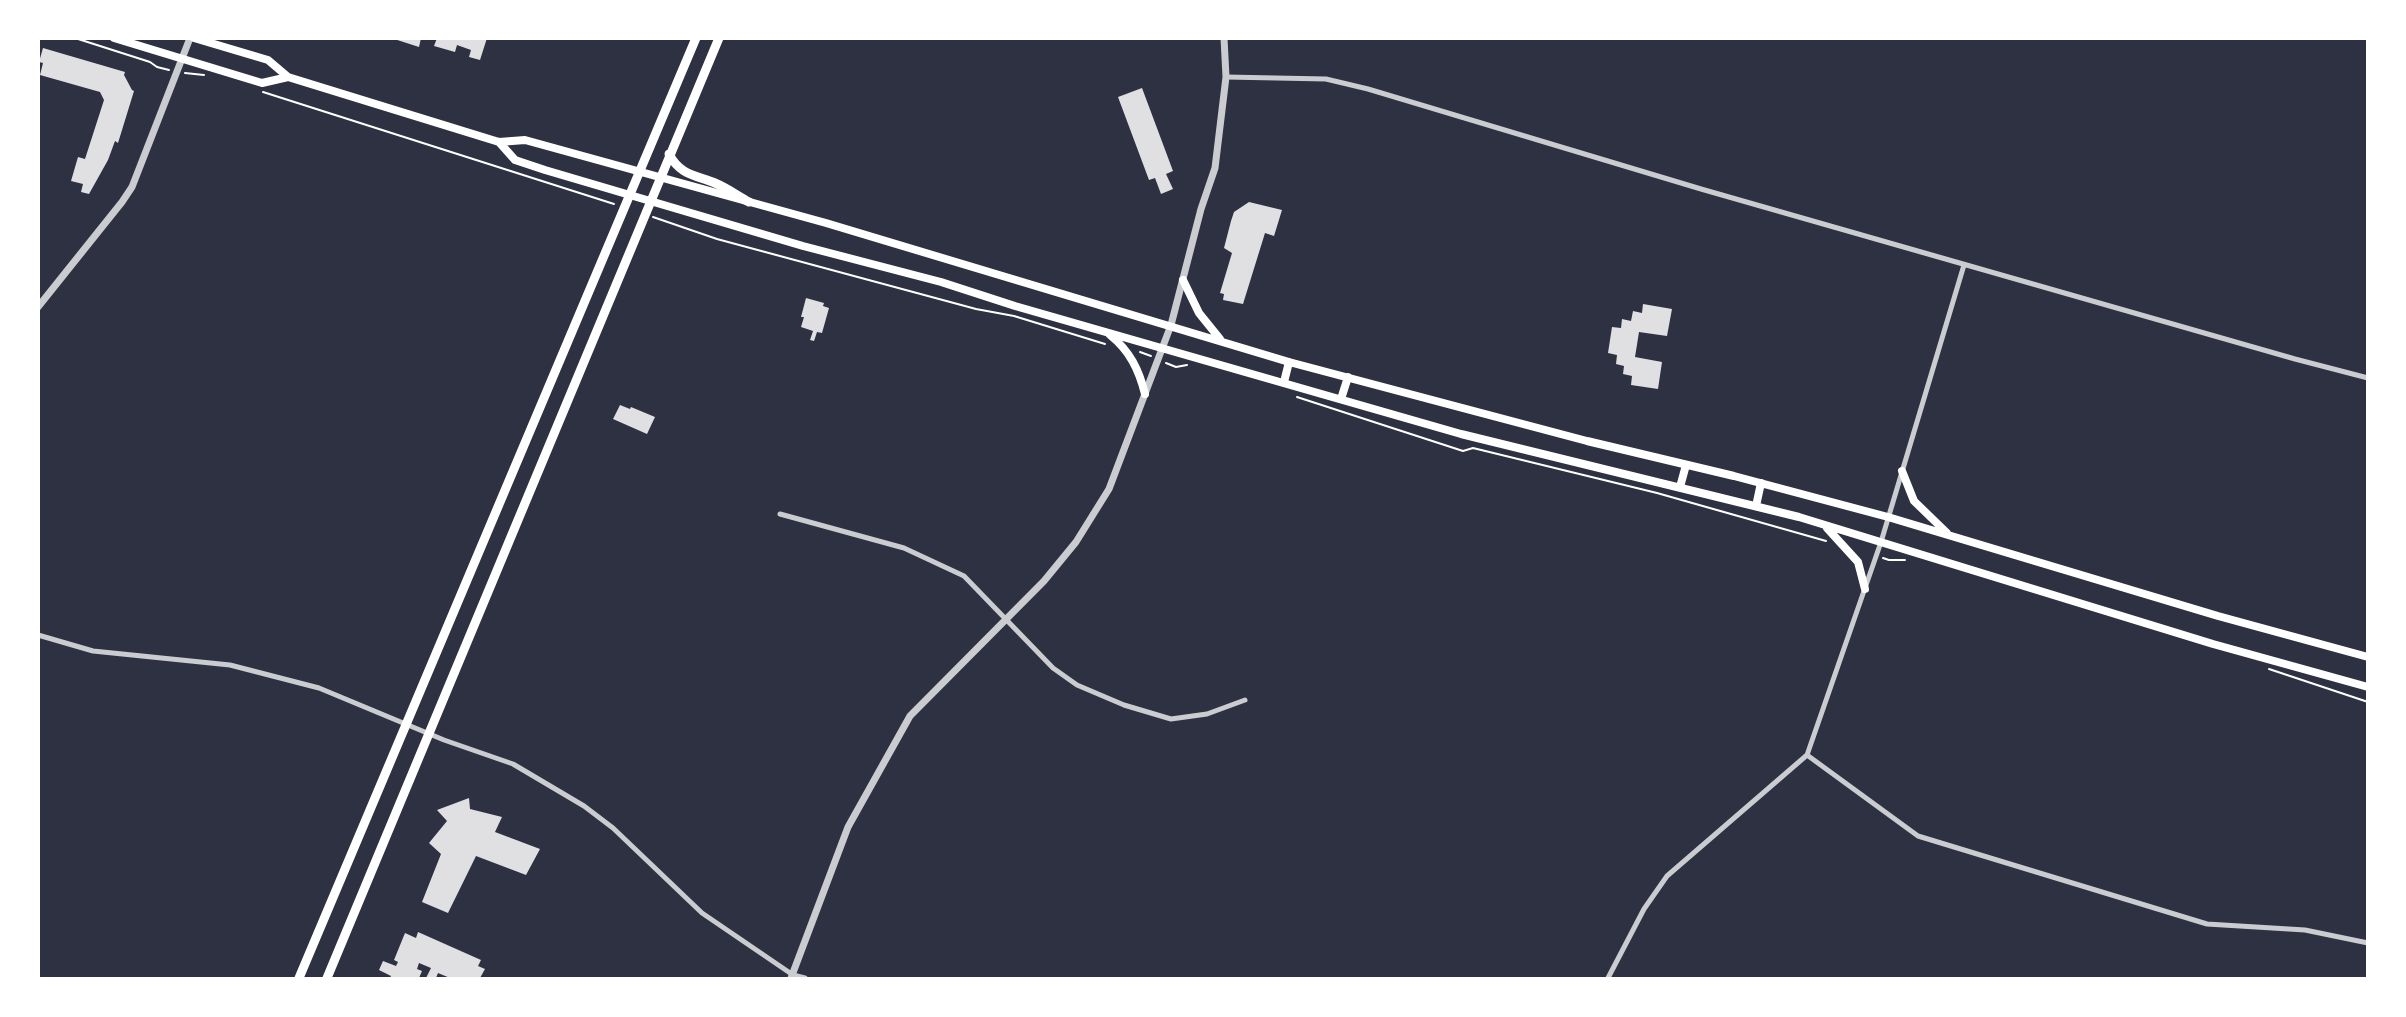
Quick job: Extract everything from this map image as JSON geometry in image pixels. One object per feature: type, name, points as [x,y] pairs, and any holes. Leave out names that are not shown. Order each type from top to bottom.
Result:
[{"type":"main road","points":[[114,38],[262,83],[288,77]]},
{"type":"main road","points":[[192,38],[268,60],[288,77],[499,142],[525,140],[749,202],[1289,362],[1888,517],[2205,612],[2368,657]]},
{"type":"main road","points":[[299,978],[696,38]]},
{"type":"main road","points":[[327,978],[719,38]]},
{"type":"main road","points":[[499,142],[515,160],[630,196],[941,282],[1474,438],[1756,506],[2213,645],[2368,687]]},
{"type":"main road","points":[[669,154],[673,163],[685,174],[715,183],[749,202]]},
{"type":"main road","points":[[1183,280],[1199,313],[1223,341]]},
{"type":"main road","points":[[1105,331],[1129,354],[1139,373],[1145,394]]},
{"type":"main road","points":[[1284,382],[1289,362]]},
{"type":"main road","points":[[1341,399],[1348,377]]},
{"type":"main road","points":[[1681,487],[1686,465]]},
{"type":"main road","points":[[1902,471],[1914,501],[1949,535]]},
{"type":"main road","points":[[1756,506],[1760,483]]},
{"type":"main road","points":[[1825,526],[1858,562],[1865,589]]},
{"type":"street","points":[[38,307],[132,187],[192,38]]},
{"type":"street","points":[[792,977],[848,827],[910,716],[1044,581],[1076,542],[1109,489],[1171,325],[1215,168],[1226,76],[1224,38]]},
{"type":"street","points":[[1226,76],[1326,79],[1368,89],[1701,189],[2368,378]]},
{"type":"street","points":[[1608,978],[1643,909],[1667,876],[1807,755],[1881,542],[1964,265]]},
{"type":"street","points":[[780,513],[904,548],[964,576],[1053,668],[1077,685],[1124,705],[1171,719],[1207,714],[1245,700]]},
{"type":"street","points":[[38,635],[93,651],[230,665],[319,688],[444,740],[513,764],[584,806],[613,828],[702,912],[792,977],[805,978]]},
{"type":"street","points":[[1807,755],[1918,836],[2207,924],[2305,930],[2368,943]]},
{"type":"path","points":[[75,38],[150,62],[157,67]]},
{"type":"path","points":[[198,75],[206,75]]},
{"type":"path","points":[[254,89],[625,208]]},
{"type":"path","points":[[646,214],[717,239],[976,309],[1014,316],[1111,346]]},
{"type":"path","points":[[1176,367],[1190,365]]},
{"type":"path","points":[[1293,396],[1463,451],[1473,448],[1657,493],[1831,542]]},
{"type":"building","points":[[391,38],[421,38],[419,47]]},
{"type":"building","points":[[437,38],[487,38],[480,60],[469,57],[471,50],[457,45],[455,52],[434,46]]},
{"type":"building","points":[[43,48],[125,72],[124,75],[134,91],[118,143],[115,141],[89,194],[81,192],[83,184],[71,181],[78,157],[85,159],[104,100],[100,92],[40,75],[43,63],[39,62]]},
{"type":"building","points":[[1142,88],[1173,171],[1166,174],[1173,189],[1161,194],[1155,178],[1149,180],[1118,97]]},
{"type":"building","points":[[1249,202],[1282,210],[1274,236],[1265,233],[1243,304],[1223,300],[1224,294],[1220,293],[1232,253],[1224,248],[1231,221],[1234,212]]},
{"type":"building","points":[[806,298],[824,303],[823,306],[829,308],[822,333],[817,332],[814,341],[810,340],[813,331],[801,327]]},
{"type":"building","points":[[1643,304],[1672,309],[1667,336],[1639,332],[1635,357],[1662,362],[1658,389],[1631,385],[1632,376],[1623,374],[1624,366],[1616,364],[1617,355],[1608,353],[1612,327],[1621,328],[1622,319],[1631,321],[1633,311],[1642,313]]},
{"type":"building","points":[[620,405],[655,417],[647,434],[613,419]]},
{"type":"building","points":[[469,798],[470,809],[502,817],[495,832],[540,849],[526,875],[476,856],[448,913],[422,902],[441,854],[429,843],[447,821],[437,810]]},
{"type":"building","points":[[418,932],[481,960],[478,966],[485,969],[480,978],[450,978],[438,973],[436,978],[426,978],[431,968],[419,963],[417,969],[422,971],[419,978],[390,978],[391,976],[379,970],[383,961],[396,966],[398,962],[394,960],[405,933],[416,938]]}]
